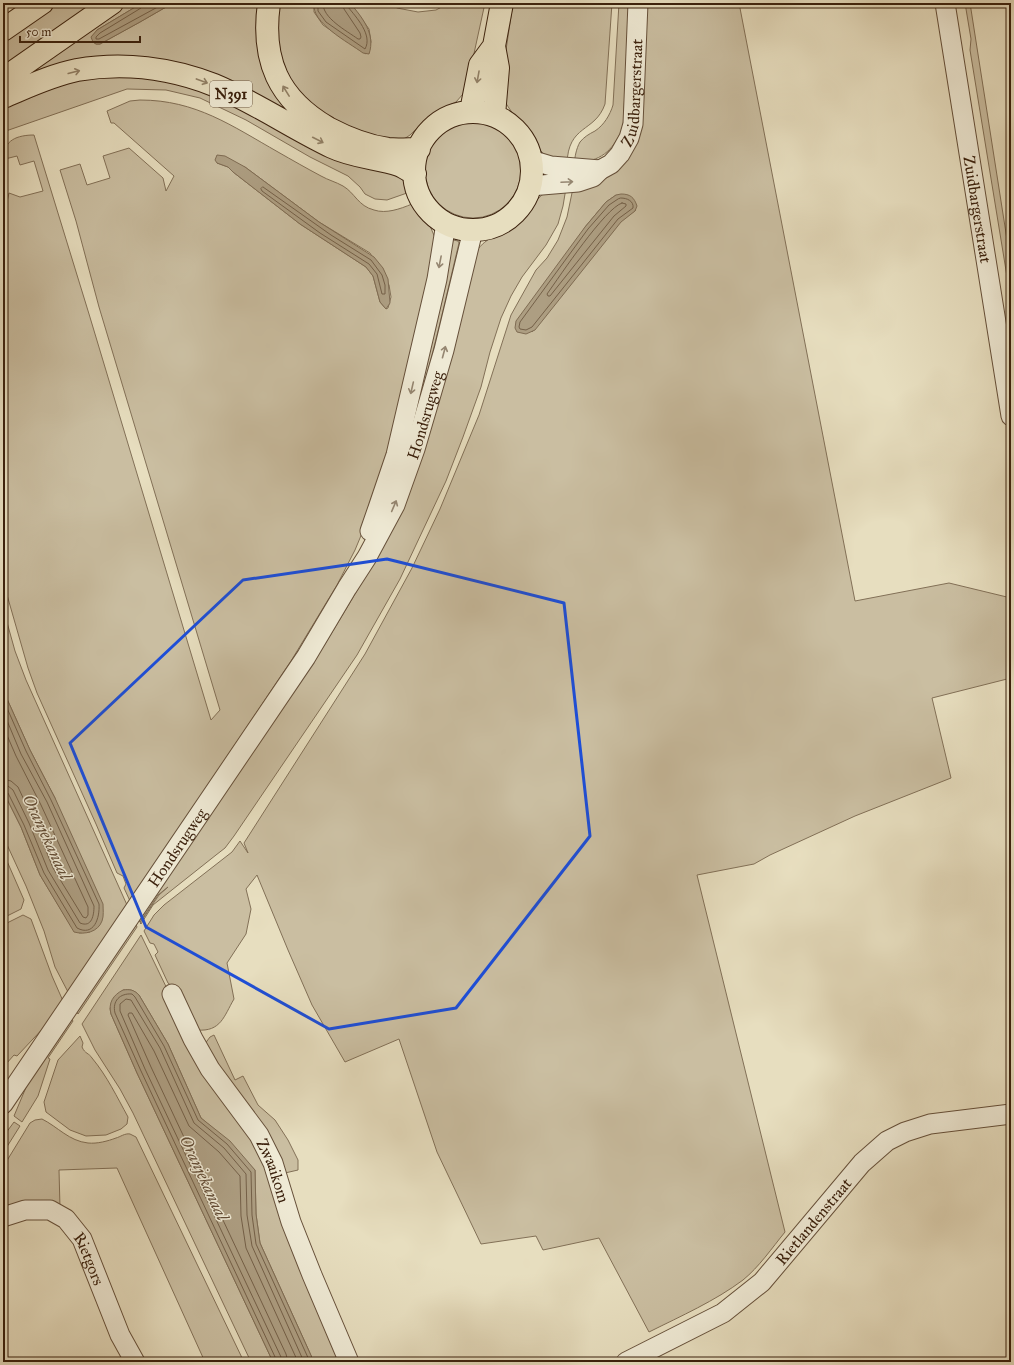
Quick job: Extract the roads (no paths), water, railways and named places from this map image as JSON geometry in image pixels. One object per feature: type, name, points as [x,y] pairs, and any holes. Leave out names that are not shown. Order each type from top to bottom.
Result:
[{"type":"main road","points":[[3,79],[112,3]]},
{"type":"main road","points":[[269,3],[267,34],[269,52],[277,77],[291,99],[312,118],[338,133],[359,142],[389,149],[419,149]]},
{"type":"main road","points":[[494,115],[498,68],[494,46],[502,3]]},
{"type":"main road","points":[[3,30],[38,5]]},
{"type":"main road","points":[[471,111],[480,65],[494,46]]},
{"type":"main road","name":"N391","points":[[3,97],[37,83],[76,70],[129,66],[155,69],[186,75],[214,85],[333,147],[354,155],[400,166],[415,174]]},
{"type":"main road","points":[[471,111],[494,115],[506,122],[526,144],[532,169],[530,186],[522,203],[511,216],[496,225],[473,230],[460,228],[446,223],[431,212],[423,201],[416,184],[415,174],[416,158],[419,149],[428,134],[440,123],[455,115],[471,111]]},
{"type":"street","name":"Zuidbargerstraat","points":[[530,186],[578,182],[593,177],[600,170],[611,164],[620,154],[629,138],[633,124],[638,3]]},
{"type":"street","name":"Zuidbargerstraat","points":[[945,3],[1011,416]]},
{"type":"street","points":[[531,160],[550,166],[600,170]]},
{"type":"street","name":"Hondsrugweg","points":[[347,588],[378,508],[396,455],[437,278],[446,223]]},
{"type":"street","name":"Hondsrugweg","points":[[3,1104],[306,657],[386,523],[404,482],[425,416],[444,350],[473,230]]},
{"type":"street","name":"Zwaaikom","points":[[172,994],[210,1069],[259,1135],[273,1163],[291,1222],[349,1362]]},
{"type":"street","name":"Rietlandenstraat","points":[[626,1362],[723,1313],[762,1282],[862,1163],[887,1141],[905,1132],[930,1124],[1011,1114]]},
{"type":"street","name":"Rietgors","points":[[3,1217],[25,1210],[50,1210],[66,1218],[82,1239],[120,1335],[135,1362]]},
{"type":"water","points":[[142,3],[173,3],[100,44],[93,42],[91,37],[97,30]]},
{"type":"water","points":[[314,3],[350,3],[367,26],[371,40],[369,54],[363,53],[340,38],[324,25],[318,18]]},
{"type":"water","points":[[217,155],[225,156],[245,167],[319,222],[374,257],[383,268],[388,279],[390,303],[386,309],[380,302],[373,276],[366,267],[300,224],[228,167],[217,163],[215,160]]},
{"type":"water","points":[[616,195],[629,195],[633,198],[637,206],[635,211],[621,222],[535,330],[526,334],[517,332],[515,328],[516,321],[585,227],[606,202]]},
{"type":"water","name":"Oranjekanaal","points":[[3,690],[30,750],[55,798],[103,904],[102,921],[97,928],[91,932],[74,932],[40,875],[21,827],[3,791]]},
{"type":"water","name":"Oranjekanaal","points":[[123,990],[132,990],[139,995],[168,1044],[201,1118],[230,1141],[255,1170],[256,1214],[260,1243],[314,1362],[273,1362],[137,1073],[111,1014],[110,1006],[112,1000],[116,994]]}]
